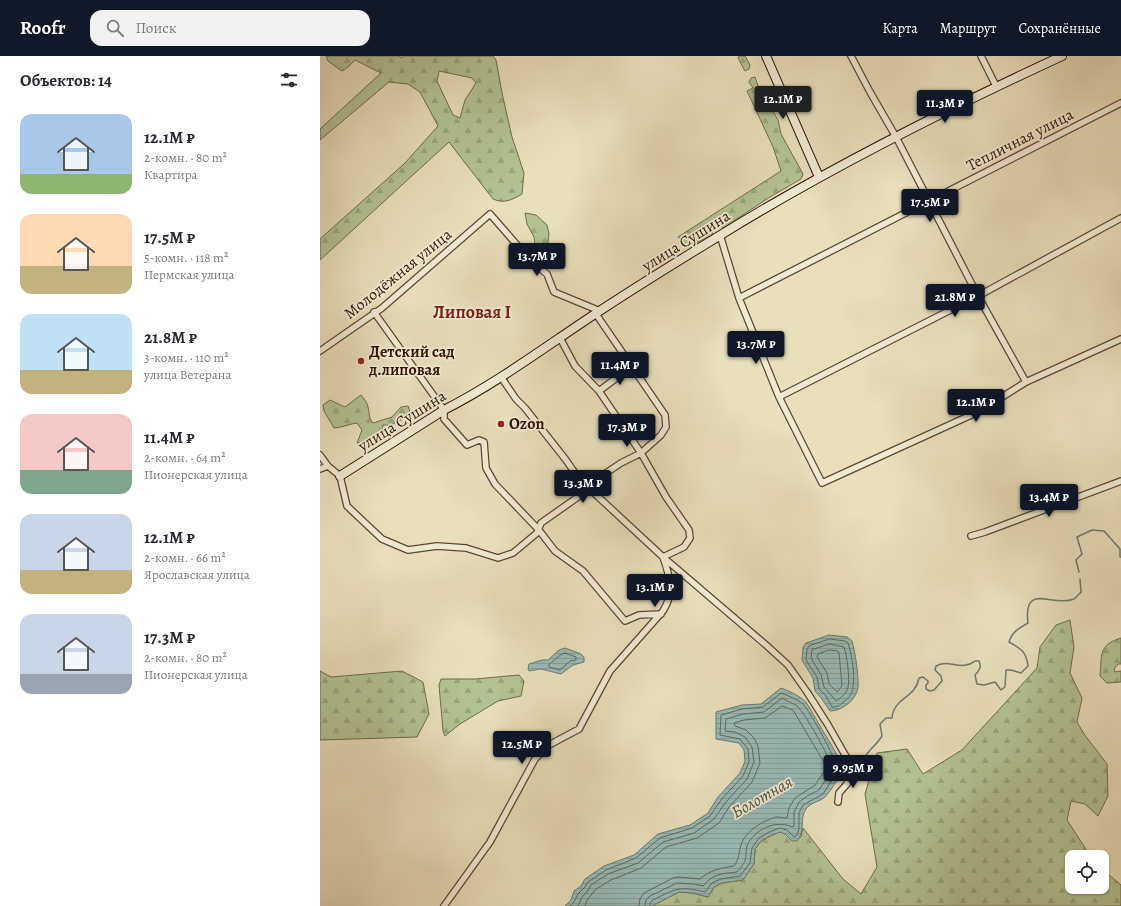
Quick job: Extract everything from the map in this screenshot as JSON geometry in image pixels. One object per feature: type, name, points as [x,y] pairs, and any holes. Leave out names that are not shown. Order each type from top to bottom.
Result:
[{"type":"street","points":[[766,56],[819,177]]},
{"type":"street","points":[[851,56],[896,138],[978,296],[1026,382]]},
{"type":"street","points":[[981,56],[996,86]]},
{"type":"street","name":"улица Сушина","points":[[340,476],[444,410],[501,377],[598,312],[720,235],[819,177],[996,86],[1062,56]]},
{"type":"street","name":"Тепличная улица","points":[[738,298],[1121,103]]},
{"type":"street","name":"Молодёжная улица","points":[[320,351],[374,312],[382,308],[490,214],[532,262],[547,274],[554,292],[598,312]]},
{"type":"street","points":[[779,397],[978,296],[1121,218]]},
{"type":"street","points":[[720,235],[738,298],[779,397],[822,483],[980,411],[1026,382],[1121,339]]},
{"type":"street","points":[[374,312],[444,410],[444,419],[467,445],[479,440],[484,442],[486,468],[495,484],[538,529],[555,551],[583,571],[625,621],[639,615],[661,614]]},
{"type":"street","points":[[320,455],[328,466],[340,476],[347,506],[382,539],[408,550],[437,546],[466,548],[498,558],[512,553],[537,533],[541,523],[585,492],[588,485],[620,463],[641,453],[661,435],[666,428],[665,415],[631,367],[598,312]]},
{"type":"street","points":[[560,338],[575,366],[599,390],[641,453],[666,497],[689,530],[690,538],[684,547],[662,557]]},
{"type":"street","points":[[599,390],[631,367]]},
{"type":"street","points":[[501,377],[516,399],[525,408],[566,460],[579,479],[588,485],[662,557],[756,636],[788,666],[820,712],[848,760],[850,772],[847,784],[839,793],[838,802]]},
{"type":"street","points":[[320,469],[328,466]]},
{"type":"street","points":[[971,536],[1121,481]]},
{"type":"street","points":[[444,906],[490,842],[535,759],[549,745],[580,729],[610,671],[629,652],[661,614],[669,601],[670,587],[667,570],[662,557]]},
{"type":"green space","points":[[326,56],[399,56],[402,58],[403,56],[493,56],[496,60],[512,137],[524,173],[522,194],[508,201],[493,199],[449,142],[320,260],[320,239],[405,163],[438,126],[420,92],[408,84],[389,82],[320,140],[320,129],[381,73],[355,60],[342,71],[328,61]],"holes":[[[439,71],[472,78],[476,83],[465,100],[460,118],[453,115],[437,81]]]},
{"type":"green space","points":[[739,56],[745,56],[750,65],[749,69],[745,71],[738,58]]},
{"type":"green space","points":[[755,77],[758,86],[778,120],[781,134],[803,174],[801,179],[770,197],[723,228],[719,225],[713,230],[712,235],[694,244],[686,245],[678,237],[781,171],[773,147],[747,91],[753,88],[749,82],[751,78]]},
{"type":"green space","points":[[525,213],[536,215],[547,225],[549,234],[548,243],[541,260],[537,257],[534,237],[527,224]]},
{"type":"green space","points":[[361,395],[367,404],[371,421],[373,423],[392,417],[401,407],[408,406],[411,415],[391,425],[383,425],[382,431],[367,443],[357,443],[362,430],[357,423],[334,428],[324,411],[323,405],[330,400],[345,407]]},
{"type":"green space","points":[[1070,620],[1074,647],[1070,673],[1082,698],[1077,722],[1084,734],[1107,764],[1108,796],[1098,816],[1085,804],[1071,801],[1067,820],[1086,850],[1065,850],[1065,894],[1109,894],[1109,875],[1121,885],[1121,906],[652,906],[679,892],[693,893],[708,897],[714,887],[722,883],[743,880],[754,864],[755,849],[761,841],[780,832],[785,834],[792,841],[801,837],[803,828],[843,879],[861,894],[877,867],[865,794],[877,753],[907,749],[923,774],[962,750],[1037,668],[1040,647],[1056,625]]},
{"type":"green space","points":[[1121,638],[1121,664],[1118,664],[1114,669],[1115,672],[1121,671],[1121,682],[1107,683],[1100,676],[1101,657],[1108,644]]},
{"type":"green space","points":[[320,671],[331,677],[402,671],[423,682],[429,714],[417,737],[320,740]]},
{"type":"green space","points":[[519,675],[524,681],[521,696],[498,701],[460,724],[445,736],[443,731],[439,685],[441,679],[475,679]]},
{"type":"water","points":[[829,635],[847,637],[852,641],[858,683],[857,692],[851,701],[844,707],[835,711],[830,711],[815,691],[813,678],[802,660],[803,647],[806,643]]},
{"type":"water","points":[[565,648],[581,654],[584,657],[584,662],[573,665],[561,674],[541,669],[529,671],[529,664],[542,660],[548,660],[559,650]]},
{"type":"water","points":[[781,688],[791,692],[806,702],[839,758],[842,772],[826,796],[806,809],[803,817],[800,837],[797,841],[792,841],[785,834],[780,832],[761,841],[755,849],[754,864],[743,880],[722,883],[714,887],[708,897],[693,893],[679,892],[652,906],[565,906],[571,900],[574,891],[581,886],[585,879],[604,866],[634,855],[658,834],[690,825],[708,813],[718,797],[740,773],[745,761],[744,750],[739,743],[716,739],[716,712],[742,705],[761,704]]},
{"type":"waterway","name":"Болотная","points":[[1079,572],[1076,560],[1082,554],[1077,537],[1092,530],[1104,531],[1120,549],[1121,557]]},
{"type":"waterway","name":"Болотная","points":[[851,766],[861,761],[879,741],[882,736],[880,724],[886,718],[892,718],[896,706],[913,690],[917,685],[919,678],[923,677],[928,681],[926,689],[930,691],[934,690],[942,681],[941,676],[935,670],[936,666],[946,663],[965,665],[979,661],[980,669],[975,675],[977,684],[984,685],[995,682],[1001,690],[1005,687],[1006,670],[1021,673],[1028,666],[1026,657],[1022,651],[1009,642],[1014,633],[1028,623],[1028,610],[1030,603],[1035,599],[1057,601],[1074,599],[1081,592],[1080,579]]},
{"type":"place","name":"Детский сад д.липовая","points":[[361,361]]},
{"type":"place","name":"Ozon","points":[[501,424]]},
{"type":"district","name":"Липовая I","points":[[472,312]]}]
